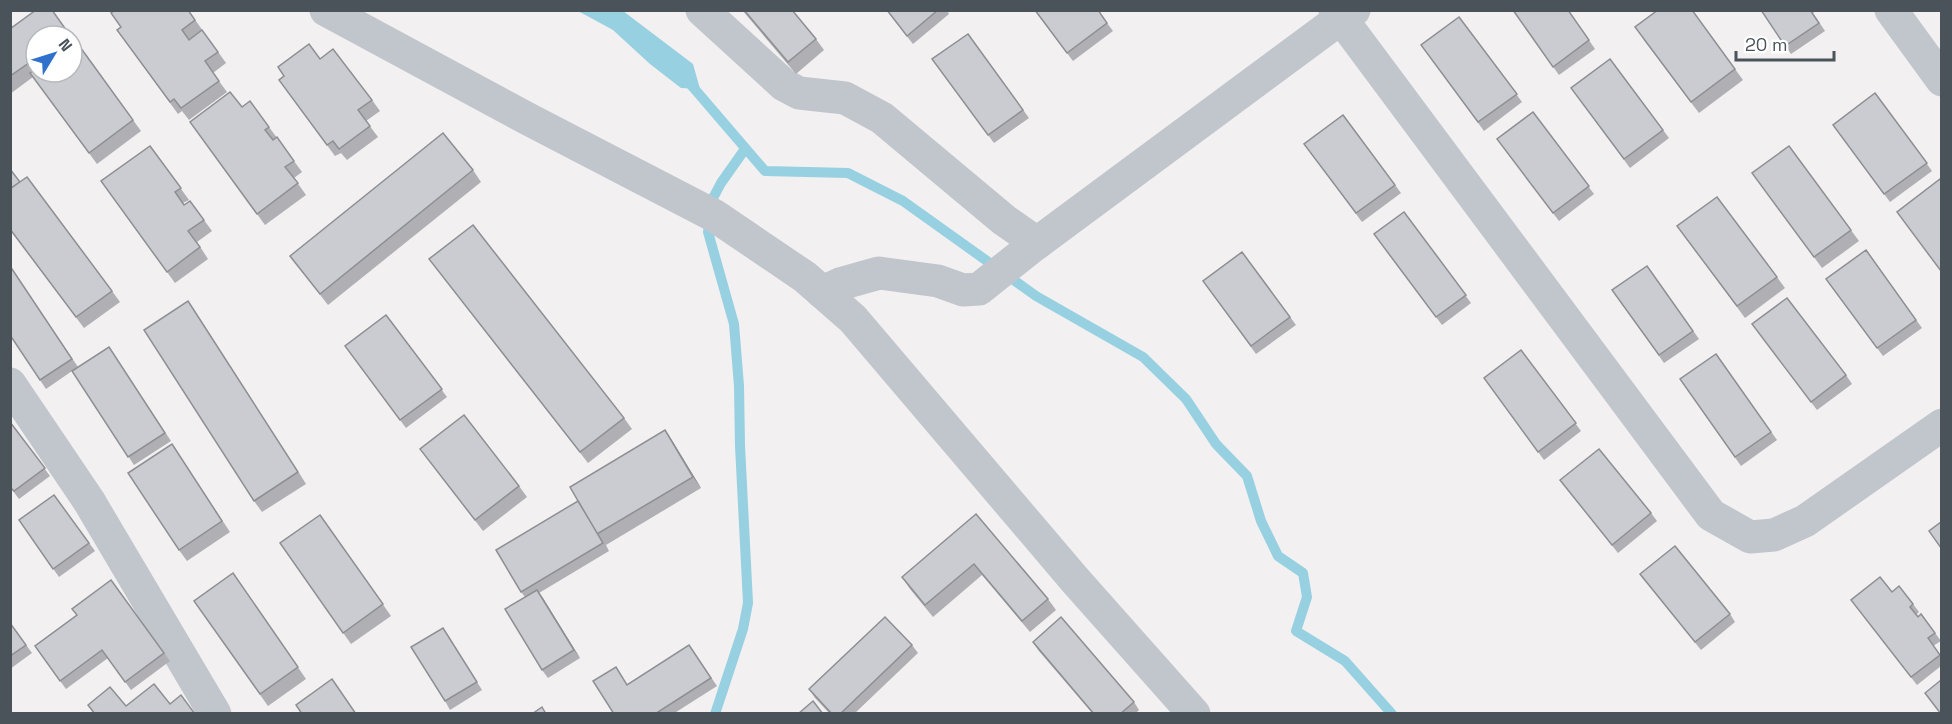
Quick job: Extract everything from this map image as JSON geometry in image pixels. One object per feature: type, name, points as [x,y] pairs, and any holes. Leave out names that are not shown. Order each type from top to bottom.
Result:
[{"type":"street","points":[[326,10],[709,213],[805,277],[854,320],[1075,580],[1194,714]]},
{"type":"street","points":[[702,10],[784,85],[800,93],[845,98],[882,118],[1033,246]]},
{"type":"street","points":[[1891,10],[1941,80]]},
{"type":"street","points":[[822,292],[840,284],[879,273],[938,281],[963,290],[979,289],[1343,13],[1711,515],[1750,537],[1774,535],[1805,521],[1941,424]]},
{"type":"street","points":[[10,384],[89,501],[215,714]]},
{"type":"water","points":[[578,11],[623,11],[693,64],[700,89],[681,88],[650,64],[613,30]]},
{"type":"building","points":[[36,10],[52,10],[62,24],[24,24],[24,66],[10,76],[10,29]]},
{"type":"building","points":[[115,10],[188,10],[195,20],[182,30],[189,40],[202,30],[218,52],[205,61],[219,81],[181,108],[174,99],[170,102],[117,30],[121,27],[111,13]]},
{"type":"building","points":[[744,10],[792,10],[816,39],[788,62]]},
{"type":"building","points":[[887,10],[938,10],[907,36]]},
{"type":"building","points":[[1035,10],[1098,10],[1107,23],[1067,53]]},
{"type":"building","points":[[1513,10],[1568,10],[1589,40],[1553,67]]},
{"type":"building","points":[[1658,10],[1692,10],[1735,69],[1691,102],[1635,27]]},
{"type":"building","points":[[1761,10],[1810,10],[1819,23],[1785,46]]},
{"type":"building","points":[[1459,17],[1517,94],[1478,122],[1421,45]]},
{"type":"building","points":[[968,34],[1023,110],[988,135],[932,59]]},
{"type":"building","points":[[309,44],[320,59],[333,49],[372,100],[358,110],[370,126],[339,149],[333,141],[327,145],[279,80],[284,76],[278,67]]},
{"type":"building","points":[[84,52],[133,120],[89,153],[38,84],[84,84]]},
{"type":"building","points":[[1610,59],[1663,130],[1624,159],[1571,88]]},
{"type":"building","points":[[230,92],[242,107],[250,101],[269,127],[265,130],[273,140],[277,137],[294,161],[285,167],[298,183],[257,214],[190,122]]},
{"type":"building","points":[[1875,93],[1927,163],[1884,194],[1833,125]]},
{"type":"building","points":[[1533,112],[1589,186],[1553,213],[1497,139]]},
{"type":"building","points":[[1343,115],[1395,185],[1356,213],[1304,144]]},
{"type":"building","points":[[443,133],[473,170],[320,294],[290,256]]},
{"type":"building","points":[[150,146],[181,188],[175,192],[184,205],[190,201],[204,220],[188,231],[200,247],[167,272],[101,181]]},
{"type":"building","points":[[1789,146],[1851,230],[1814,257],[1752,173]]},
{"type":"building","points":[[10,169],[20,182],[10,189]]},
{"type":"building","points":[[27,177],[112,291],[76,317],[10,229],[10,189]]},
{"type":"building","points":[[1940,179],[1941,182],[1941,271],[1897,212]]},
{"type":"building","points":[[1717,197],[1777,277],[1737,306],[1677,226]]},
{"type":"building","points":[[1404,212],[1466,295],[1436,317],[1374,234]]},
{"type":"building","points":[[473,225],[624,418],[580,452],[429,259]]},
{"type":"building","points":[[1866,250],[1916,320],[1877,348],[1826,279]]},
{"type":"building","points":[[1242,252],[1290,317],[1251,346],[1203,281]]},
{"type":"building","points":[[10,266],[72,359],[40,380],[10,335]]},
{"type":"building","points":[[1647,266],[1693,331],[1659,355],[1612,290]]},
{"type":"building","points":[[1787,298],[1846,375],[1811,402],[1752,324]]},
{"type":"building","points":[[188,301],[298,472],[254,501],[144,330]]},
{"type":"building","points":[[386,315],[442,389],[400,420],[345,346]]},
{"type":"building","points":[[109,347],[165,433],[128,457],[72,371]]},
{"type":"building","points":[[1521,350],[1576,423],[1538,452],[1484,378]]},
{"type":"building","points":[[1716,354],[1771,432],[1735,457],[1680,379]]},
{"type":"building","points":[[464,415],[519,486],[475,520],[420,449]]},
{"type":"building","points":[[10,422],[45,468],[14,491],[10,487]]},
{"type":"building","points":[[665,430],[693,477],[597,534],[570,487]]},
{"type":"building","points":[[172,444],[222,521],[179,550],[128,473]]},
{"type":"building","points":[[1599,449],[1651,513],[1612,545],[1560,480]]},
{"type":"building","points":[[54,495],[89,543],[53,569],[19,520]]},
{"type":"building","points":[[578,501],[603,543],[521,592],[496,550]]},
{"type":"building","points":[[976,514],[1048,599],[1022,621],[974,564],[925,605],[902,577]]},
{"type":"building","points":[[320,515],[383,604],[343,633],[280,543]]},
{"type":"building","points":[[1941,522],[1941,548],[1929,531]]},
{"type":"building","points":[[1675,546],[1730,614],[1695,642],[1640,574]]},
{"type":"building","points":[[233,573],[298,667],[260,694],[194,601]]},
{"type":"building","points":[[1880,577],[1892,592],[1899,586],[1913,604],[1910,607],[1918,617],[1921,614],[1935,633],[1928,638],[1940,655],[1911,677],[1851,600]]},
{"type":"building","points":[[111,580],[164,653],[125,682],[102,650],[60,681],[35,646],[77,615],[72,609]]},
{"type":"building","points":[[537,590],[574,650],[542,670],[505,609]]},
{"type":"building","points":[[885,617],[912,645],[840,714],[832,714],[809,689]]},
{"type":"building","points":[[1061,617],[1134,702],[1120,714],[1094,714],[1033,642]]},
{"type":"building","points":[[10,623],[26,645],[10,656]]},
{"type":"building","points":[[443,628],[477,682],[445,701],[411,647]]},
{"type":"building","points":[[689,645],[711,678],[655,714],[614,714],[593,681],[616,667],[627,685]]},
{"type":"building","points":[[332,679],[356,714],[302,714],[296,705]]},
{"type":"building","points":[[1941,680],[1941,714],[1925,693]]},
{"type":"building","points":[[154,684],[170,704],[181,695],[195,714],[95,714],[88,705],[110,687],[126,706]]},
{"type":"building","points":[[813,701],[823,714],[798,714]]},
{"type":"building","points":[[542,707],[546,714],[532,714]]},
{"type":"waterway","points":[[686,79],[765,171],[848,173],[903,201],[1036,296],[1143,357],[1186,399],[1216,444],[1247,476],[1261,521],[1278,556],[1303,573],[1307,597],[1296,631],[1345,661],[1392,714]]},
{"type":"waterway","points":[[715,714],[743,629],[748,603],[739,386],[734,324],[708,232],[712,200],[745,149]]}]
